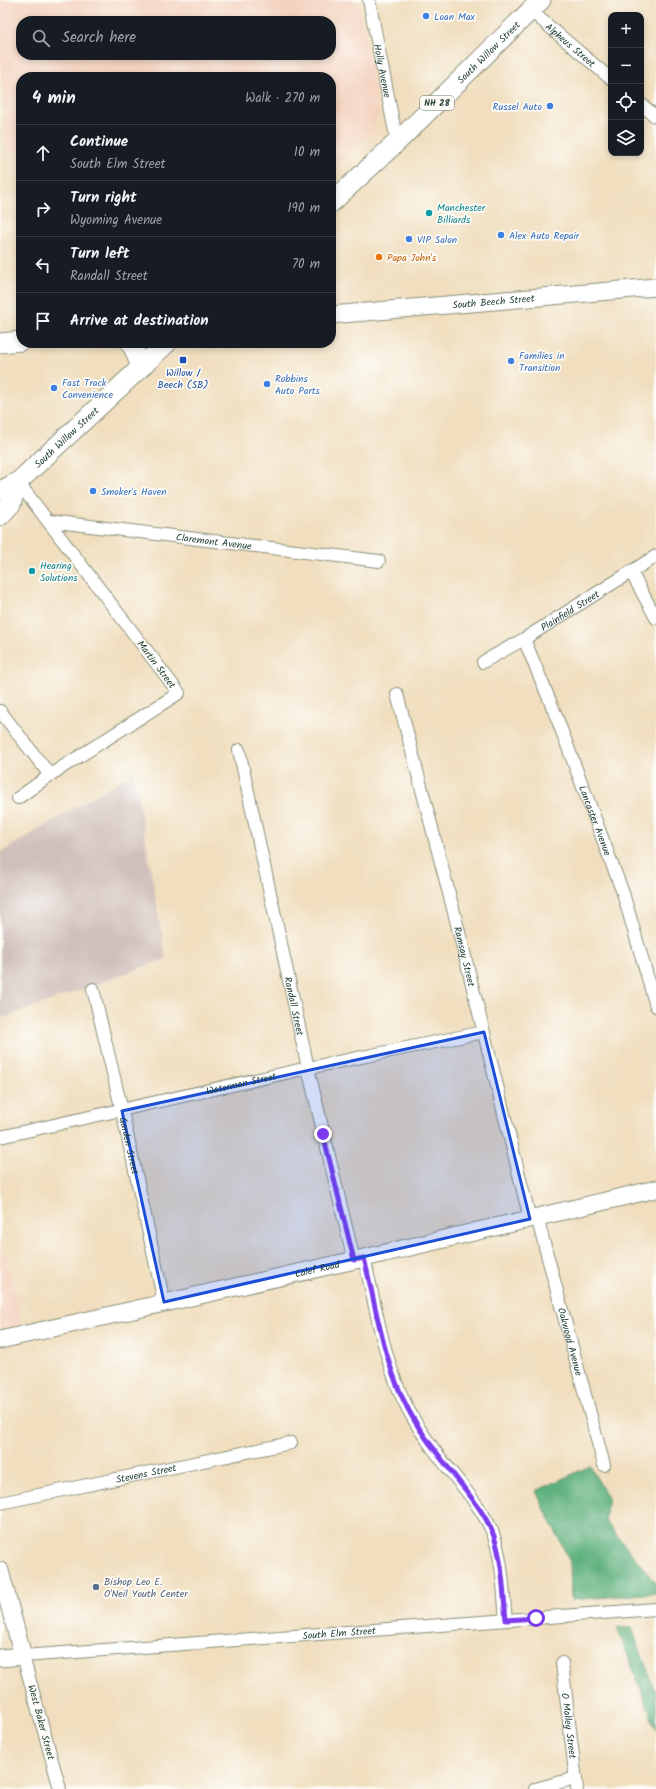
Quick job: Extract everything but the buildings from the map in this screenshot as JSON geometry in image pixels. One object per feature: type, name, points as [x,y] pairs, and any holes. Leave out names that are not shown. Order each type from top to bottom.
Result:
[{"type":"main road","name":"South Willow Street","points":[[336,198],[397,142],[536,5]]},
{"type":"main road","name":"South Beech Street","points":[[336,315],[656,287]]},
{"type":"main road","points":[[0,343],[16,341]]},
{"type":"main road","points":[[133,348],[141,367]]},
{"type":"main road","name":"South Willow Street","points":[[0,491],[18,482],[162,348]]},
{"type":"main road","name":"South Willow Street","points":[[0,516],[11,504],[18,482]]},
{"type":"main road","name":"Calef Road","points":[[0,1340],[359,1259],[656,1189]]},
{"type":"main road","points":[[0,1571],[23,1656],[0,1658]]},
{"type":"street","name":"Holly Avenue","points":[[369,0],[397,142]]},
{"type":"street","name":"Alpheus Street","points":[[536,5],[608,76]]},
{"type":"street","points":[[644,107],[656,117]]},
{"type":"street","name":"Martin Street","points":[[18,482],[178,693],[50,774],[18,798]]},
{"type":"street","name":"Claremont Avenue","points":[[49,521],[378,561]]},
{"type":"street","name":"Plainfield Street","points":[[483,662],[524,639],[656,556]]},
{"type":"street","points":[[631,572],[656,618]]},
{"type":"street","name":"Lancaster Avenue","points":[[524,639],[555,714],[618,880],[656,1006]]},
{"type":"street","name":"Ramsay Street","points":[[396,694],[534,1218]]},
{"type":"street","points":[[0,711],[50,774]]},
{"type":"street","name":"Randall Street","points":[[239,750],[308,1068],[359,1259],[389,1362],[401,1395],[422,1432],[475,1502],[492,1531],[502,1575],[506,1620]]},
{"type":"street","name":"Garden Street","points":[[93,989],[122,1111],[164,1302]]},
{"type":"street","name":"Waterman Street","points":[[0,1137],[122,1111],[308,1068],[484,1032]]},
{"type":"street","name":"Oakwood Avenue","points":[[534,1218],[604,1465]]},
{"type":"street","name":"Stevens Street","points":[[0,1503],[292,1443]]},
{"type":"street","name":"South Elm Street","points":[[23,1656],[656,1610]]},
{"type":"street","name":"West Baker Street","points":[[23,1656],[60,1789]]},
{"type":"street","name":"O Malley Street","points":[[562,1663],[576,1783]]},
{"type":"street","points":[[534,1789],[576,1783]]},
{"type":"highlighted area","points":[[484,1032],[530,1219],[164,1302],[122,1111]]},
{"type":"shaded area","points":[[0,0],[358,0],[380,116],[376,117],[374,131],[336,165],[336,72],[16,72],[16,153],[8,153],[0,65]]},
{"type":"shaded area","points":[[134,772],[166,959],[0,1019],[0,853]]},
{"type":"shaded area","points":[[6,1251],[21,1324],[0,1329],[0,1252]]},
{"type":"green space","points":[[590,1466],[608,1498],[605,1521],[656,1583],[656,1593],[571,1600],[570,1562],[536,1491]]},
{"type":"green space","points":[[617,1627],[632,1628],[656,1694],[656,1730]]},
{"type":"place","name":"Loan Max","points":[[426,16]]},
{"type":"place","name":"Russel Auto","points":[[550,106]]},
{"type":"place","name":"Manchester Billiards","points":[[429,213]]},
{"type":"place","name":"Alex Auto Repair","points":[[501,235]]},
{"type":"place","name":"VIP Salon","points":[[409,239]]},
{"type":"place","name":"Papa John's","points":[[379,257]]},
{"type":"place","name":"Willow / Beech (SB)","points":[[183,360]]},
{"type":"place","name":"Families in Transition","points":[[511,361]]},
{"type":"place","name":"Robbins Auto Parts","points":[[267,384]]},
{"type":"place","name":"Fast Track Convenience","points":[[54,388]]},
{"type":"place","name":"Smoker's Haven","points":[[93,491]]},
{"type":"place","name":"Hearing Solutions","points":[[32,571]]},
{"type":"place","name":"Bishop Leo E. O'Neil Youth Center","points":[[96,1587]]},
{"type":"route","points":[[323,1134],[354,1260],[364,1258],[389,1362],[398,1388],[408,1409],[422,1432],[475,1502],[492,1531],[502,1575],[506,1620],[536,1618]]}]
